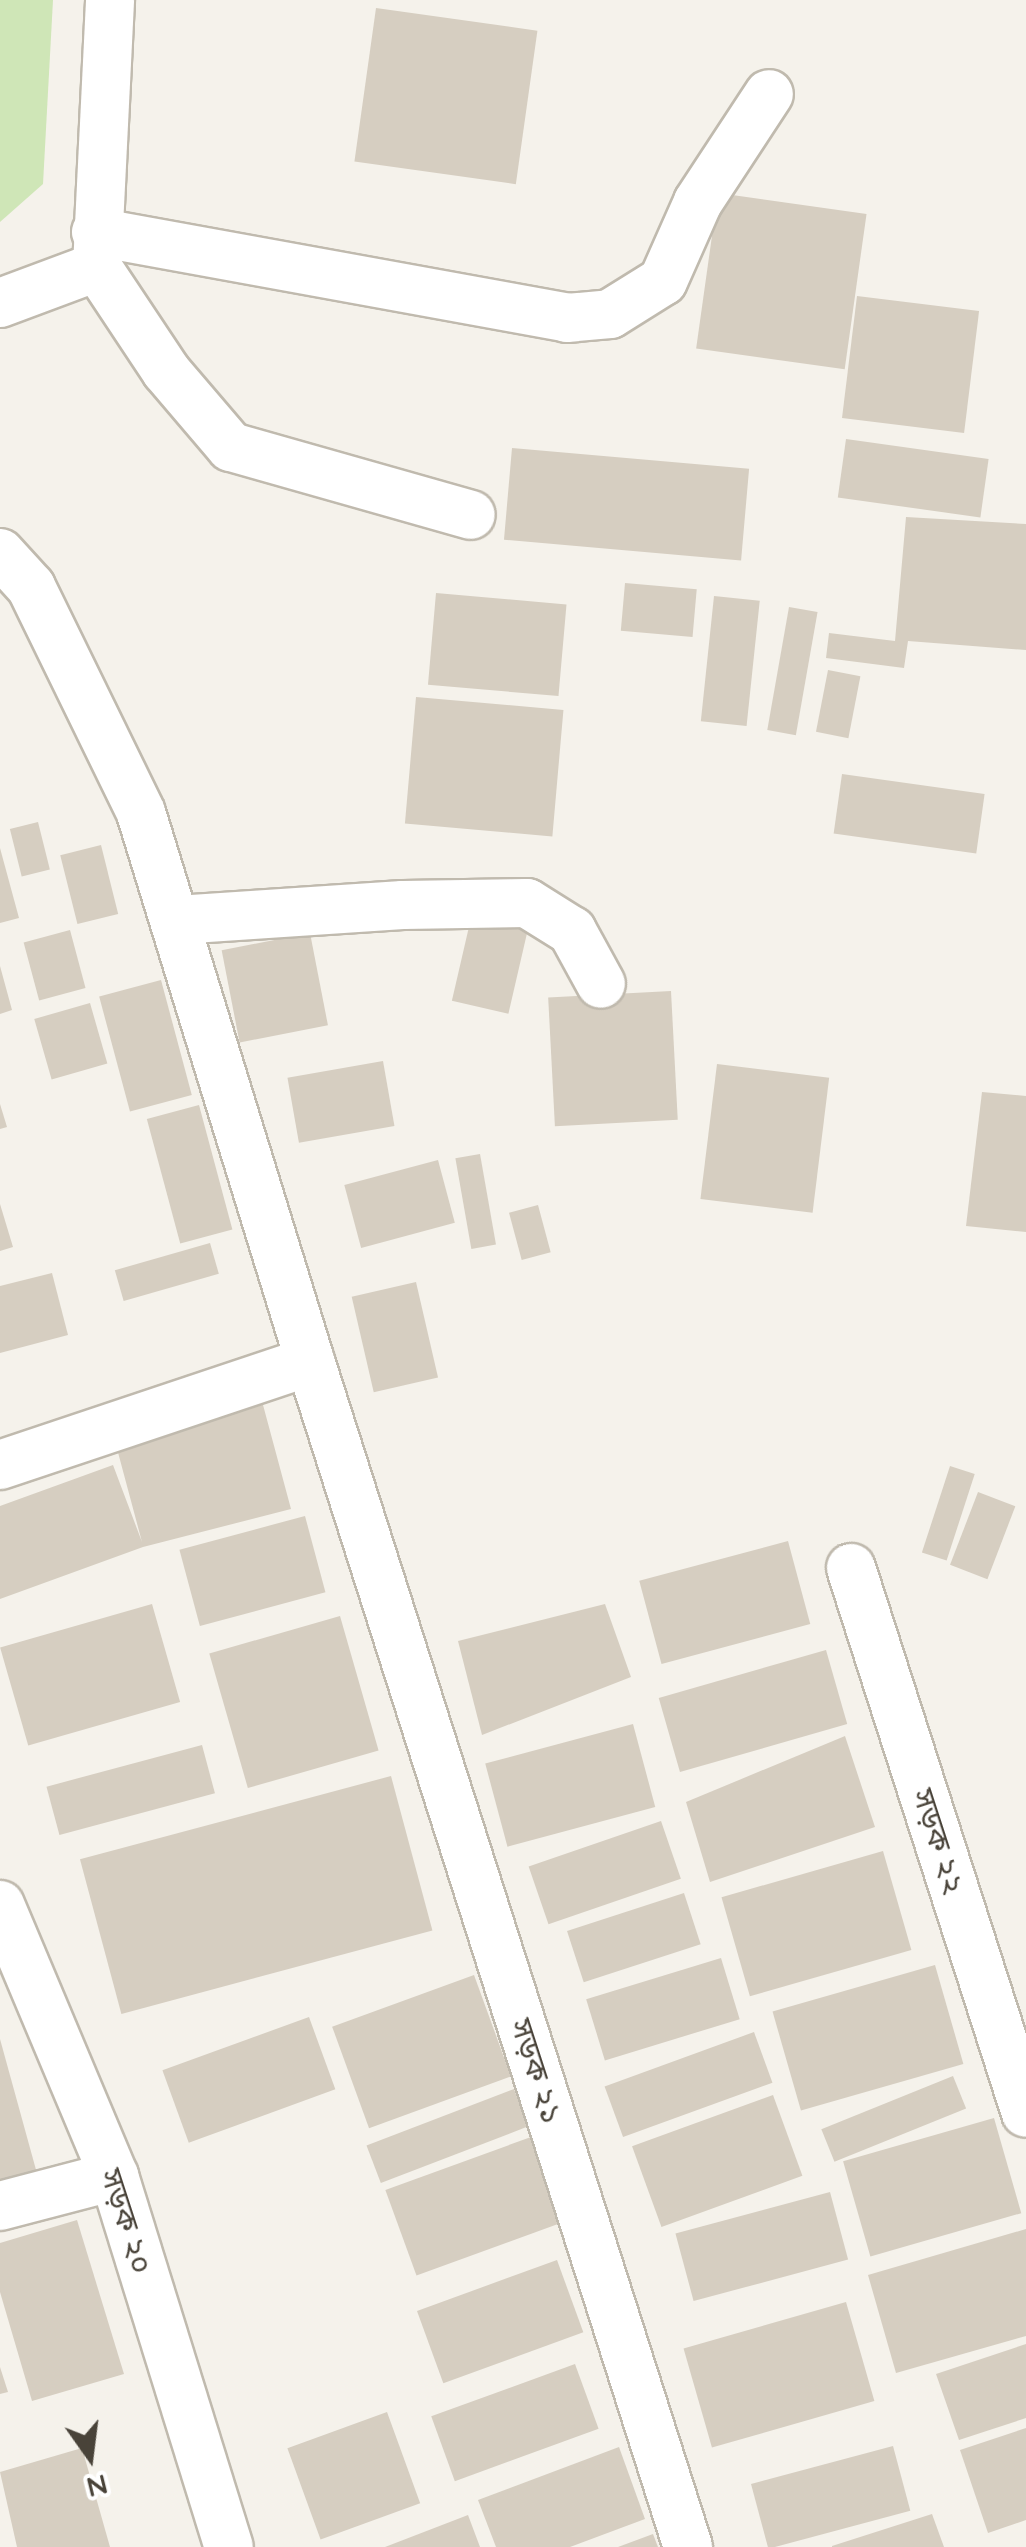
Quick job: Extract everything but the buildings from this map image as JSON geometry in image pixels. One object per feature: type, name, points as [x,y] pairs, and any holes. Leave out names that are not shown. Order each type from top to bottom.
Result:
[{"type":"street","points":[[110,0],[96,249],[166,371],[231,447],[471,515]]},
{"type":"street","points":[[0,303],[96,249],[567,318],[610,314],[663,281],[698,202],[769,94]]},
{"type":"street","name":"সড়ক ২১","points":[[0,553],[31,586],[133,796],[177,920],[310,1361],[688,2547]]},
{"type":"street","points":[[177,920],[403,905],[527,903],[572,931],[601,984]]},
{"type":"street","points":[[0,1465],[310,1361]]},
{"type":"street","name":"সড়ক ২২","points":[[851,1568],[1026,2114]]},
{"type":"street","name":"সড়ক ২০","points":[[0,1905],[114,2176],[229,2547]]},
{"type":"street","points":[[0,2206],[114,2176]]},
{"type":"green space","points":[[0,0],[53,0],[43,184],[0,222]]}]
